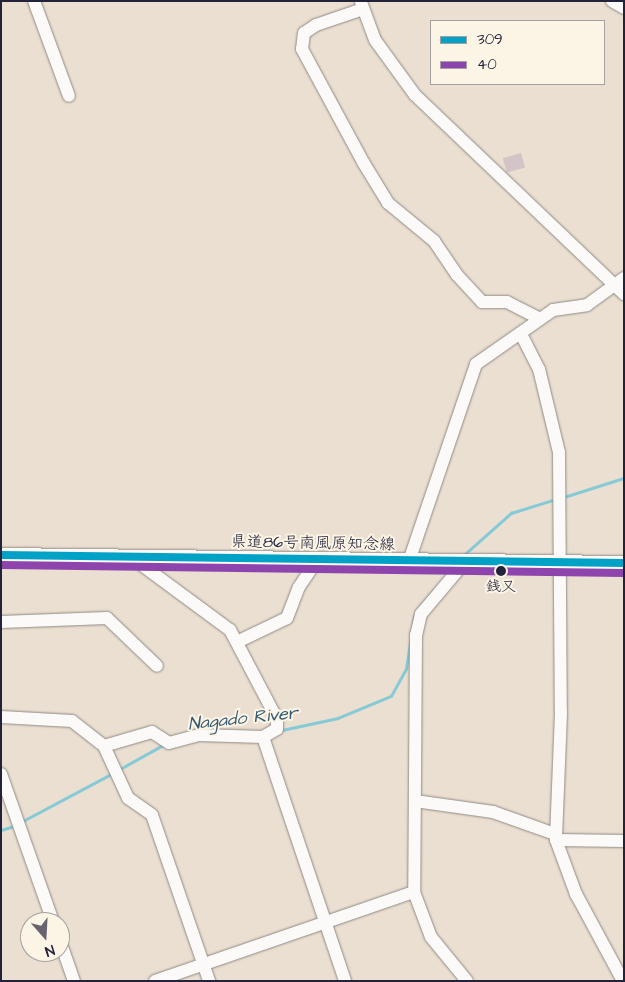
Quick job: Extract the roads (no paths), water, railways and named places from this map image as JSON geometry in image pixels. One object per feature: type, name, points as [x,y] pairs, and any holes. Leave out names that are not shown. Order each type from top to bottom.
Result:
[{"type":"main road","name":"県道86号南風原知念線","points":[[1,555],[316,562],[624,563]]},
{"type":"street","points":[[34,1],[69,96]]},
{"type":"street","points":[[612,1],[624,8]]},
{"type":"street","points":[[540,319],[507,302],[482,302],[456,276],[434,241],[388,203],[363,162],[302,49],[304,33],[316,25],[362,5],[388,61],[415,94],[613,286],[624,294]]},
{"type":"street","points":[[409,561],[476,364],[487,353],[522,336],[553,310],[587,305],[624,278]]},
{"type":"street","points":[[522,336],[539,369],[557,436],[557,563],[561,713],[556,837],[576,894],[624,981]]},
{"type":"street","points":[[104,746],[152,732],[169,743],[199,735],[263,737],[277,729],[277,719],[230,630],[172,583],[133,563],[131,557]]},
{"type":"street","points":[[237,642],[287,618],[298,587],[316,562]]},
{"type":"street","points":[[465,562],[421,614],[416,635],[414,892],[431,937],[467,981]]},
{"type":"street","points":[[1,622],[107,618],[157,666]]},
{"type":"street","points":[[1,717],[72,721],[104,746],[128,798],[152,815],[210,981]]},
{"type":"street","points":[[263,737],[345,981]]},
{"type":"street","points":[[1,774],[49,912]]},
{"type":"street","points":[[414,801],[493,812],[556,837],[624,841]]},
{"type":"street","points":[[155,981],[414,892]]},
{"type":"street","points":[[67,962],[74,981]]},
{"type":"waterway","name":"Nagado River","points":[[564,497],[624,478]]},
{"type":"waterway","name":"Nagado River","points":[[465,554],[511,513],[556,499]]},
{"type":"waterway","name":"Nagado River","points":[[417,610],[433,591]]},
{"type":"waterway","name":"Nagado River","points":[[282,730],[338,718],[391,696],[406,669],[414,617]]},
{"type":"waterway","name":"Nagado River","points":[[120,769],[163,745]]},
{"type":"waterway","name":"Nagado River","points":[[21,822],[113,773]]},
{"type":"waterway","name":"Nagado River","points":[[1,830],[14,826]]},
{"type":"place","name":"銭又","points":[[501,571]]}]
